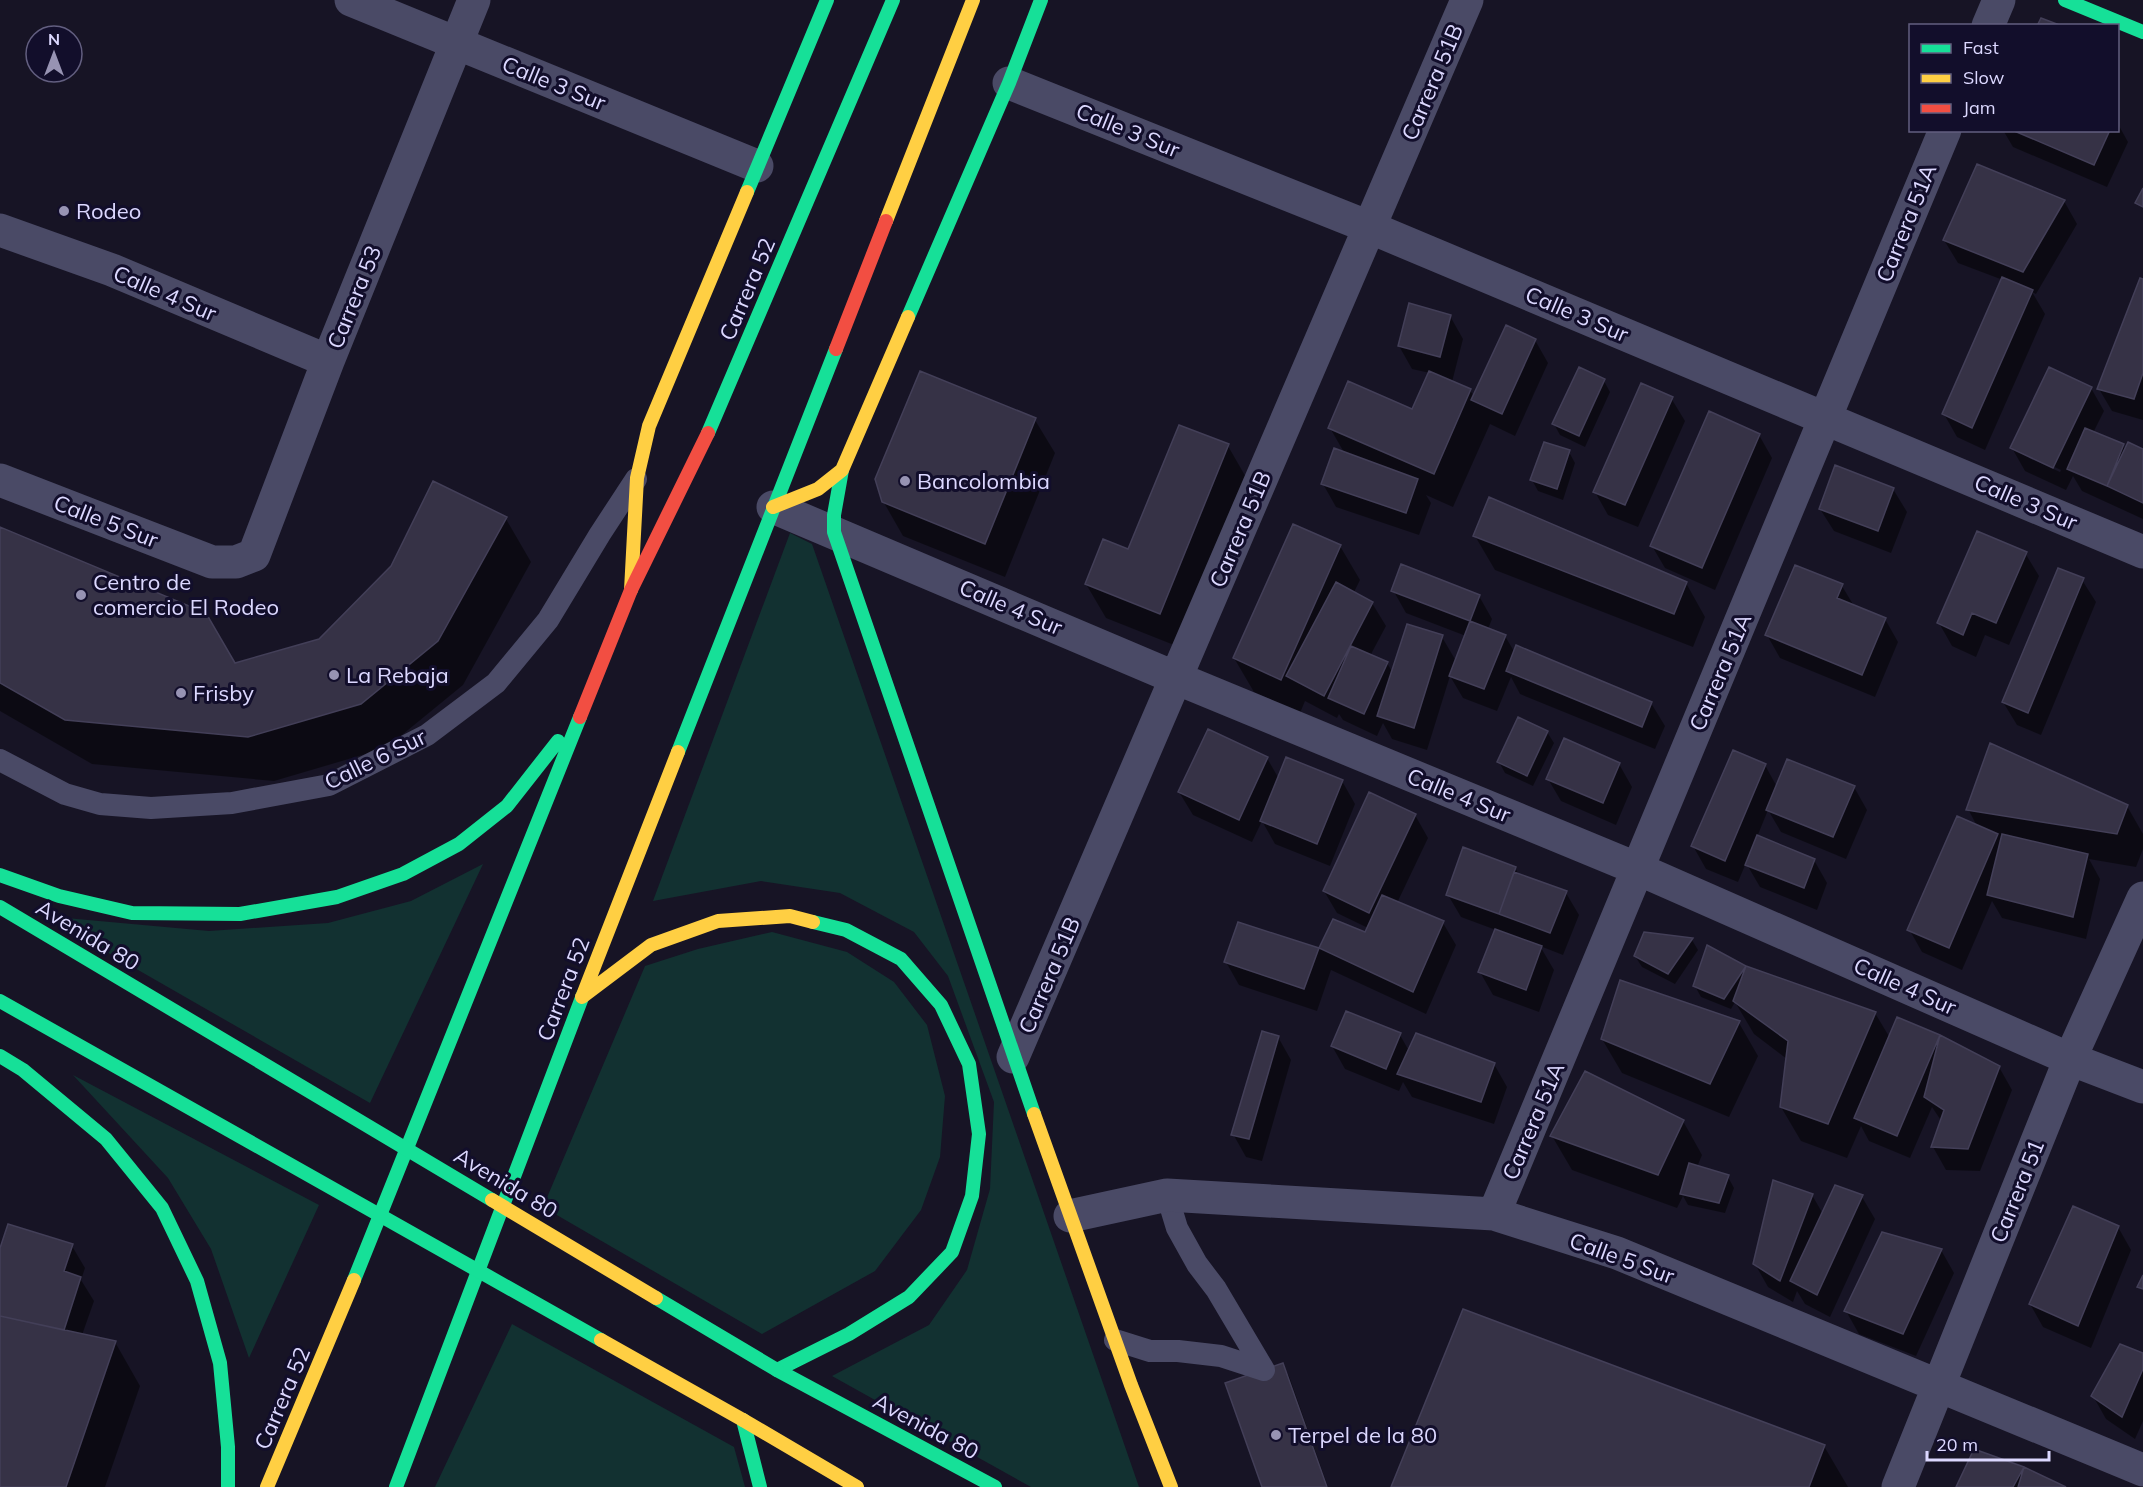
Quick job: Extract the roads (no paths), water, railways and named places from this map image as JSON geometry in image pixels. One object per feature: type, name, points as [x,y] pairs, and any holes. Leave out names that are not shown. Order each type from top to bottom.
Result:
[{"type":"main road","name":"Carrera 52","points":[[631,590],[637,478],[649,426],[827,0]]},
{"type":"main road","name":"Carrera 52","points":[[267,1487],[350,1289],[631,590],[704,443],[893,0]]},
{"type":"main road","name":"Carrera 52","points":[[396,1487],[582,997],[973,0]]},
{"type":"main road","points":[[1041,0],[1009,83],[842,470],[834,516],[834,532],[1013,1058],[1171,1487]]},
{"type":"main road","points":[[2065,0],[2143,32]]},
{"type":"main road","points":[[773,507],[808,495],[828,484],[842,470]]},
{"type":"main road","points":[[0,875],[59,896],[132,913],[240,914],[337,897],[403,874],[459,844],[507,806],[581,711]]},
{"type":"main road","name":"Avenida 80","points":[[0,907],[777,1370],[996,1487]]},
{"type":"main road","points":[[582,997],[651,945],[718,921],[790,916],[846,930],[902,959],[941,1005],[969,1064],[979,1134],[972,1196],[952,1252],[909,1297],[849,1334],[777,1370]]},
{"type":"main road","points":[[0,1001],[857,1487]]},
{"type":"main road","points":[[0,1056],[23,1070],[106,1139],[162,1208],[197,1281],[220,1363],[228,1447],[228,1487]]},
{"type":"main road","points":[[742,1420],[760,1487]]},
{"type":"street","name":"Calle 3 Sur","points":[[351,0],[757,166]]},
{"type":"street","name":"Carrera 53","points":[[212,562],[236,562],[254,555],[328,361],[474,0]]},
{"type":"street","name":"Carrera 51B","points":[[1013,1058],[1467,0]]},
{"type":"street","points":[[1989,24],[1999,0]]},
{"type":"street","name":"Calle 3 Sur","points":[[1009,83],[1370,227],[2143,552]]},
{"type":"street","name":"Carrera 51A","points":[[1494,1214],[1944,132]]},
{"type":"street","name":"Calle 4 Sur","points":[[2,238],[112,270],[328,361]]},
{"type":"street","name":"Calle 5 Sur","points":[[0,480],[212,562]]},
{"type":"street","name":"Calle 4 Sur","points":[[773,507],[1176,678],[1638,868],[2070,1059],[2143,1087]]},
{"type":"street","name":"Carrera 51","points":[[1898,1487],[2070,1059],[2143,898]]},
{"type":"street","name":"Calle 5 Sur","points":[[1070,1216],[1167,1196],[1494,1214],[1617,1253],[2143,1470]]},
{"type":"lane","name":"Calle 6 Sur","points":[[0,760],[65,794],[100,804],[151,808],[232,803],[329,785],[427,735],[496,683],[548,620],[637,478]]},
{"type":"lane","points":[[1115,1340],[1150,1351],[1178,1351],[1221,1356],[1264,1370],[1216,1289],[1197,1264],[1177,1228],[1167,1196]]},
{"type":"place","name":"Rodeo","points":[[64,211]]},
{"type":"place","name":"Bancolombia","points":[[905,481]]},
{"type":"place","name":"Centro de comercio El Rodeo","points":[[81,595]]},
{"type":"place","name":"La Rebaja","points":[[334,675]]},
{"type":"place","name":"Frisby","points":[[181,693]]},
{"type":"place","name":"Terpel de la 80","points":[[1276,1435]]}]
